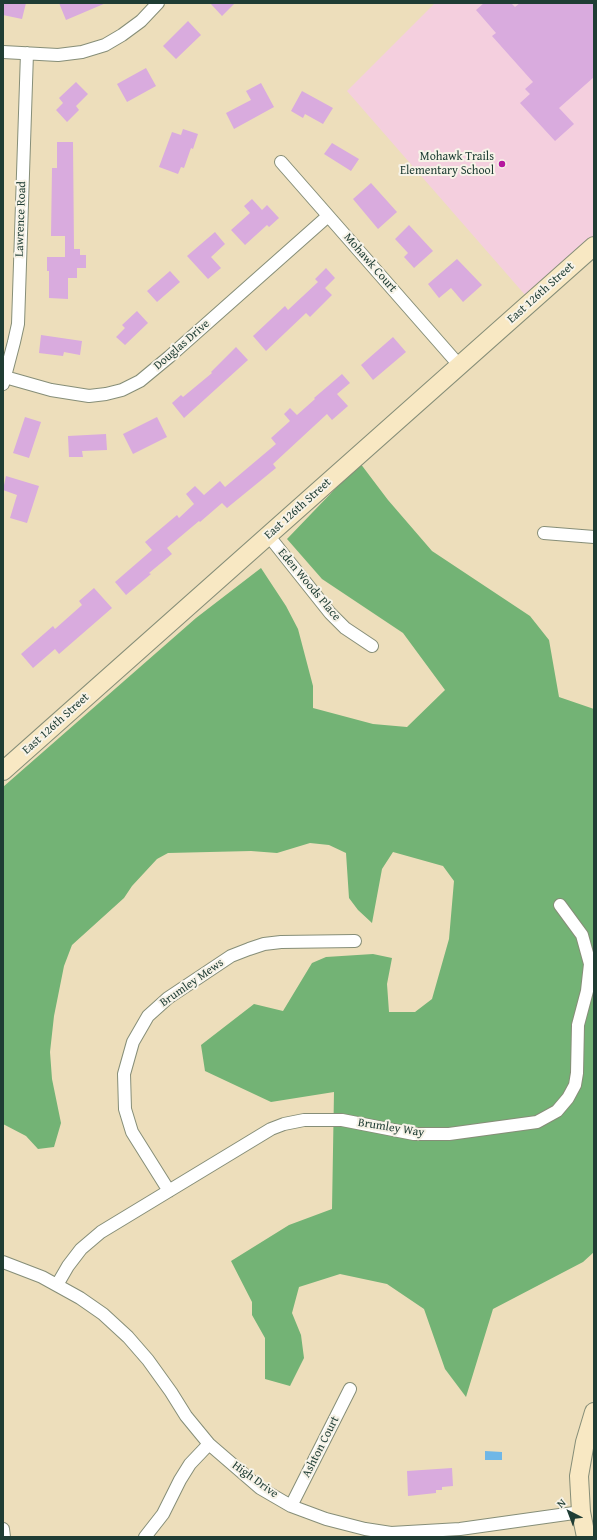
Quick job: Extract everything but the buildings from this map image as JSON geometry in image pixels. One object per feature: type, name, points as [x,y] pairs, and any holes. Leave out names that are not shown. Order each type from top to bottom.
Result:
[{"type":"street","points":[[3,52],[58,55],[82,52],[105,45],[141,21],[158,3]]},
{"type":"street","name":"Lawrence Road","points":[[4,380],[18,324],[27,53]]},
{"type":"street","name":"Mohawk Court","points":[[281,162],[459,366]]},
{"type":"street","name":"Douglas Drive","points":[[4,380],[89,396],[122,390],[140,381],[328,216]]},
{"type":"street","name":"East 126th Street","points":[[3,771],[594,246]]},
{"type":"street","points":[[544,533],[594,537]]},
{"type":"street","name":"Eden Woods Place","points":[[268,535],[330,613],[345,628],[372,646]]},
{"type":"street","name":"Brumley Way","points":[[57,1285],[68,1266],[86,1245],[101,1232],[271,1129],[284,1124],[304,1120],[342,1120],[414,1134],[449,1134],[537,1122],[557,1112],[568,1098],[575,1085],[577,1073],[578,1025],[587,991],[590,964],[582,935],[560,905]]},
{"type":"street","name":"Brumley Mews","points":[[169,1191],[132,1132],[125,1109],[124,1074],[133,1042],[148,1016],[168,998],[231,956],[249,949],[264,944],[281,942],[355,941]]},
{"type":"street","name":"High Drive","points":[[3,1262],[57,1285],[80,1298],[103,1314],[128,1337],[148,1360],[186,1416],[209,1444],[260,1488],[292,1506],[326,1519],[391,1535],[460,1529],[581,1512]]},
{"type":"street","name":"Ashton Court","points":[[292,1506],[350,1389]]},
{"type":"street","points":[[586,1537],[581,1512],[579,1476],[585,1442],[594,1412]]},
{"type":"street","points":[[145,1537],[163,1514],[190,1464],[209,1444]]},
{"type":"street","points":[[3,1528],[4,1537]]},
{"type":"shaded area","name":"Mohawk Trails Elementary School","points":[[435,3],[594,3],[594,236],[526,296],[347,91]]},
{"type":"green space","points":[[360,463],[388,500],[432,551],[530,616],[549,640],[559,697],[594,709],[594,1252],[583,1262],[493,1309],[466,1397],[445,1369],[424,1309],[387,1284],[340,1274],[299,1287],[292,1313],[301,1335],[304,1358],[290,1386],[265,1379],[265,1338],[252,1315],[252,1302],[231,1261],[289,1225],[332,1209],[334,1092],[271,1102],[205,1071],[201,1045],[254,1004],[283,1011],[312,963],[326,957],[373,954],[392,958],[387,984],[389,1012],[415,1012],[432,999],[449,939],[454,881],[443,866],[393,852],[382,869],[372,923],[358,910],[349,898],[346,853],[329,845],[310,843],[277,853],[251,851],[168,853],[157,859],[132,886],[124,898],[72,945],[64,966],[54,1016],[50,1052],[52,1079],[61,1123],[54,1147],[38,1149],[26,1136],[3,1124],[3,787],[196,618],[261,568],[286,606],[298,629],[313,686],[313,708],[373,724],[407,727],[445,690],[403,633],[322,579],[287,539]]},
{"type":"water","points":[[485,1451],[502,1452],[502,1460],[485,1460]]},
{"type":"place","name":"Mohawk Trails Elementary School","points":[[502,164]]}]
